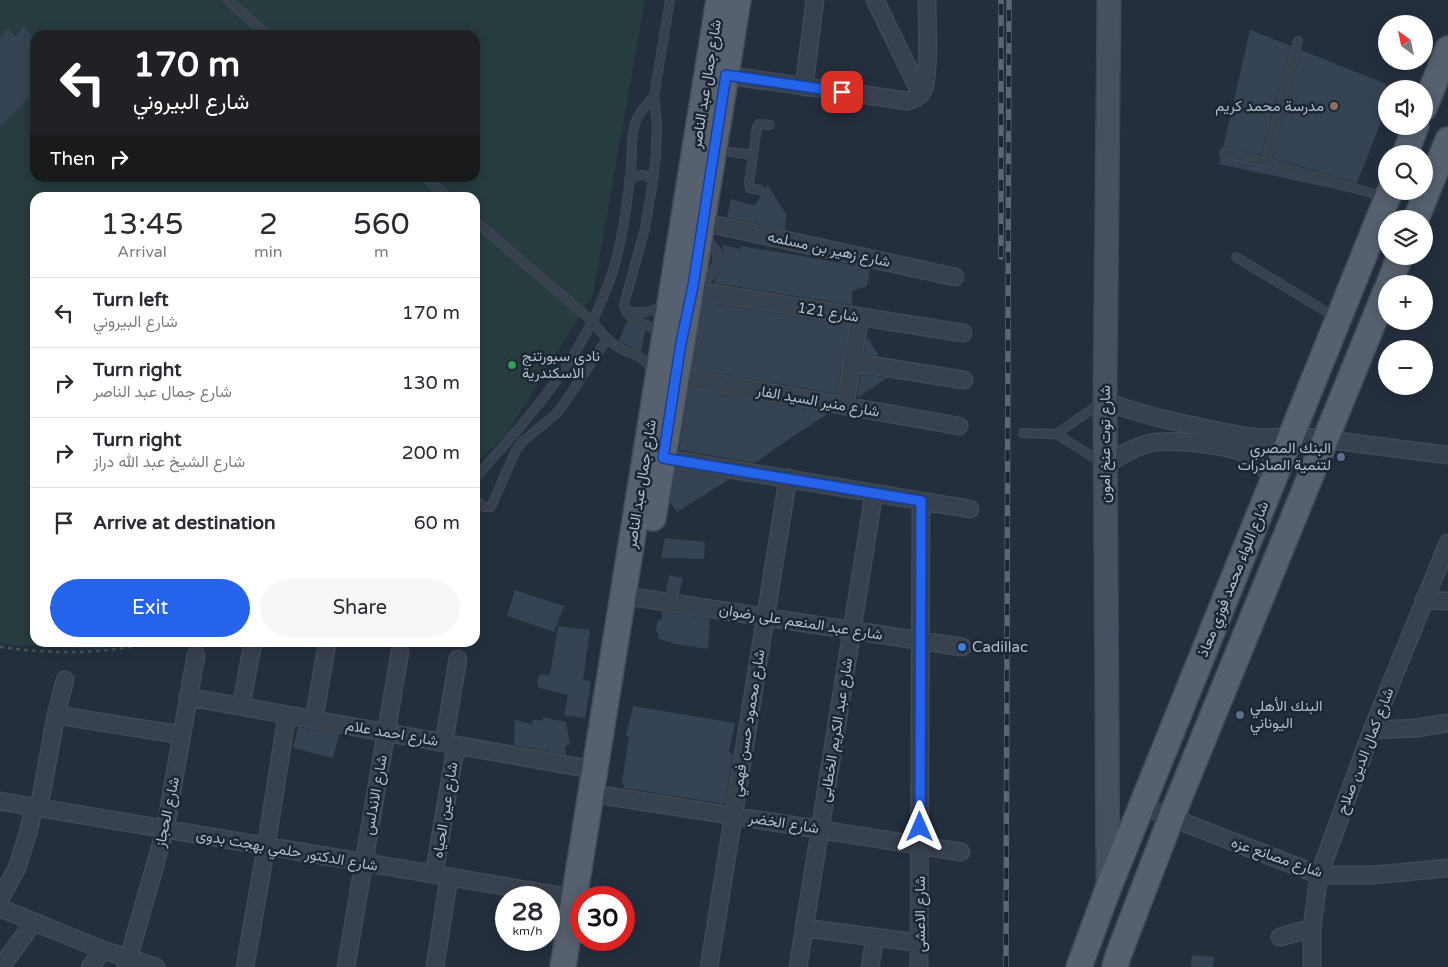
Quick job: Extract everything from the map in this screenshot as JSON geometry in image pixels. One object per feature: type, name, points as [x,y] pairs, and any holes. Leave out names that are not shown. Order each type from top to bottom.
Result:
[{"type":"main road","name":"شارع جمال عبد الناصر","points":[[584,886],[595,770],[673,342],[701,231],[714,150],[719,0]]},
{"type":"main road","name":"شارع جمال عبد الناصر","points":[[685,291],[717,74],[738,0]]},
{"type":"main road","points":[[1433,86],[1448,50]]},
{"type":"main road","points":[[1420,210],[1448,140]]},
{"type":"main road","name":"شارع اللواء محمد فوزي معاذ","points":[[1079,967],[1141,806],[1386,200]]},
{"type":"main road","points":[[1115,967],[1171,818],[1378,311]]},
{"type":"main road","name":"شارع جمال عبد الناصر","points":[[586,886],[608,796],[663,458],[667,378]]},
{"type":"main road","name":"شارع جمال عبد الناصر","points":[[563,967],[570,943]]},
{"type":"main road","points":[[579,967],[582,951]]},
{"type":"street","points":[[804,86],[815,0]]},
{"type":"street","points":[[875,0],[918,97]]},
{"type":"street","points":[[717,74],[908,102],[918,97],[926,81],[927,0]]},
{"type":"street","name":"شارع توت عنخ امون","points":[[1108,889],[1105,401],[1109,0]]},
{"type":"street","name":"شارع زهير بن مسلمه","points":[[701,231],[955,276]]},
{"type":"street","name":"شارع 121","points":[[685,291],[963,333]]},
{"type":"street","points":[[845,406],[860,317]]},
{"type":"street","points":[[852,362],[964,380]]},
{"type":"street","name":"شارع منير السيد الفار","points":[[667,378],[960,426]]},
{"type":"street","points":[[1105,401],[1152,417],[1256,438],[1281,438],[1292,435],[1448,455]]},
{"type":"street","points":[[1105,464],[1133,449],[1150,443],[1165,441],[1232,449],[1245,453],[1265,468],[1274,480]]},
{"type":"street","points":[[663,458],[970,509]]},
{"type":"street","name":"شارع محمود حسن فهمي","points":[[709,967],[788,478]]},
{"type":"street","name":"شارع عبد الكريم الخطابى","points":[[798,967],[874,492]]},
{"type":"street","name":"شارع الاعشى","points":[[919,967],[921,501]]},
{"type":"street","name":"شارع كمال الدين صلاح","points":[[1312,967],[1312,928],[1319,875],[1372,730],[1448,543]]},
{"type":"street","name":"شارع عبد المنعم على رضوان","points":[[640,598],[962,647]]},
{"type":"street","points":[[1424,600],[1448,601]]},
{"type":"street","points":[[241,706],[251,647]]},
{"type":"street","points":[[314,719],[326,647]]},
{"type":"street","name":"شارع الاندلس","points":[[346,967],[400,652]]},
{"type":"street","name":"شارع الحجاز","points":[[127,963],[165,830],[196,655]]},
{"type":"street","name":"شارع عين الحياه","points":[[435,967],[450,744],[458,659]]},
{"type":"street","points":[[0,899],[18,868],[36,807],[65,680]]},
{"type":"street","name":"شارع احمد علام","points":[[188,697],[595,770]]},
{"type":"street","points":[[245,967],[287,714]]},
{"type":"street","points":[[56,715],[182,735]]},
{"type":"street","points":[[1372,730],[1416,728],[1448,723]]},
{"type":"street","name":"شارع الخضر","points":[[608,796],[960,852]]},
{"type":"street","name":"شارع الدكتور حلمي بهجت بدوى","points":[[0,801],[570,896]]},
{"type":"street","name":"شارع مصانع عزه","points":[[1141,806],[1319,875],[1374,875],[1448,868]]},
{"type":"street","points":[[0,908],[103,950],[127,963],[156,967]]},
{"type":"street","points":[[1,967],[34,922]]},
{"type":"street","points":[[804,928],[920,943]]},
{"type":"street","points":[[1280,938],[1312,928]]},
{"type":"street","points":[[870,967],[875,937]]},
{"type":"street","points":[[90,967],[103,950]]},
{"type":"lane","points":[[228,0],[261,30]]},
{"type":"lane","points":[[670,0],[654,96],[657,124],[653,182],[645,228],[624,310],[629,316],[654,328],[673,342]]},
{"type":"lane","points":[[1265,162],[1298,40]]},
{"type":"lane","points":[[480,473],[516,433],[561,376],[593,322],[613,270],[624,226],[635,123],[643,109],[654,96]]},
{"type":"lane","points":[[760,190],[752,189],[749,186],[757,125],[770,125]]},
{"type":"lane","points":[[714,150],[753,155]]},
{"type":"lane","points":[[1224,152],[1378,192]]},
{"type":"lane","points":[[630,181],[635,176],[642,175],[648,176],[653,182]]},
{"type":"lane","points":[[431,182],[442,192]]},
{"type":"lane","points":[[480,225],[593,322],[607,339],[619,348],[644,359],[652,368],[667,378]]},
{"type":"lane","points":[[1236,258],[1339,320]]},
{"type":"lane","points":[[624,310],[641,314],[658,309],[685,291]]},
{"type":"lane","points":[[480,503],[484,507],[491,507],[516,450],[523,441],[556,414],[607,339]]},
{"type":"lane","points":[[1056,434],[1105,401]]},
{"type":"lane","points":[[1024,433],[1056,434],[1105,464]]},
{"type":"path","points":[[0,647],[76,653],[133,647]]},
{"type":"green space","name":"نادي سبورتنج الاسكندرية","points":[[0,0],[645,0],[593,294],[506,435],[480,459],[480,192],[30,192],[30,646],[0,643]]},
{"type":"green space","name":"نادي سبورتنج الاسكندرية","points":[[56,647],[111,647],[100,649]]},
{"type":"building","points":[[24,26],[30,34],[30,96],[0,127],[0,37],[8,29],[15,36]]},
{"type":"building","points":[[1250,30],[1291,46],[1261,155],[1223,148]]},
{"type":"building","points":[[1301,50],[1378,81],[1378,129],[1357,183],[1272,158]]},
{"type":"building","points":[[1221,157],[1264,167],[1353,193],[1219,164]]},
{"type":"building","points":[[767,184],[786,214],[785,230],[727,217],[731,199],[755,206],[764,193]]},
{"type":"building","points":[[723,245],[838,262],[870,269],[867,286],[852,291],[852,305],[714,283],[722,265]]},
{"type":"building","points":[[703,302],[849,325],[837,394],[692,369]]},
{"type":"building","points":[[627,321],[645,331],[641,352],[619,341]]},
{"type":"building","points":[[867,337],[879,356],[864,354]]},
{"type":"building","points":[[861,374],[887,378],[857,398]]},
{"type":"building","points":[[689,388],[829,413],[755,463],[679,450]]},
{"type":"building","points":[[675,470],[730,479],[677,512],[670,502]]},
{"type":"building","points":[[665,538],[705,542],[704,559],[661,558]]},
{"type":"building","points":[[669,575],[683,578],[679,594],[666,592]]},
{"type":"building","points":[[515,590],[564,606],[554,632],[507,616]]},
{"type":"building","points":[[662,611],[710,619],[708,649],[675,644],[659,639],[656,629],[658,620],[662,619]]},
{"type":"building","points":[[558,626],[590,630],[583,680],[591,682],[585,718],[564,715],[568,695],[539,688],[537,683],[540,674],[550,675]]},
{"type":"building","points":[[633,706],[735,723],[729,752],[733,754],[725,804],[624,788],[622,781],[629,736],[626,736]]},
{"type":"building","points":[[543,717],[566,722],[570,744],[565,746],[566,755],[514,745],[515,720],[532,724],[533,719],[543,721]]},
{"type":"building","points":[[298,727],[339,734],[333,758],[293,748]]},
{"type":"building","points":[[1192,955],[1214,957],[1213,967],[1191,967]]},
{"type":"railway","points":[[1001,0],[1001,257]]},
{"type":"railway","points":[[1006,967],[1009,0]]},
{"type":"place","name":"مدرسة محمد كريم","points":[[1334,106]]},
{"type":"place","name":"نادي سبورتنج الاسكندرية","points":[[512,365]]},
{"type":"place","name":"البنك المصري لتنمية الصادرات","points":[[1341,457]]},
{"type":"place","name":"Cadillac","points":[[962,647]]},
{"type":"place","name":"البنك الأهلي اليوناني","points":[[1240,715]]},
{"type":"route","points":[[842,92],[726,75],[693,286],[681,343],[663,458],[921,501],[920,827]]}]
